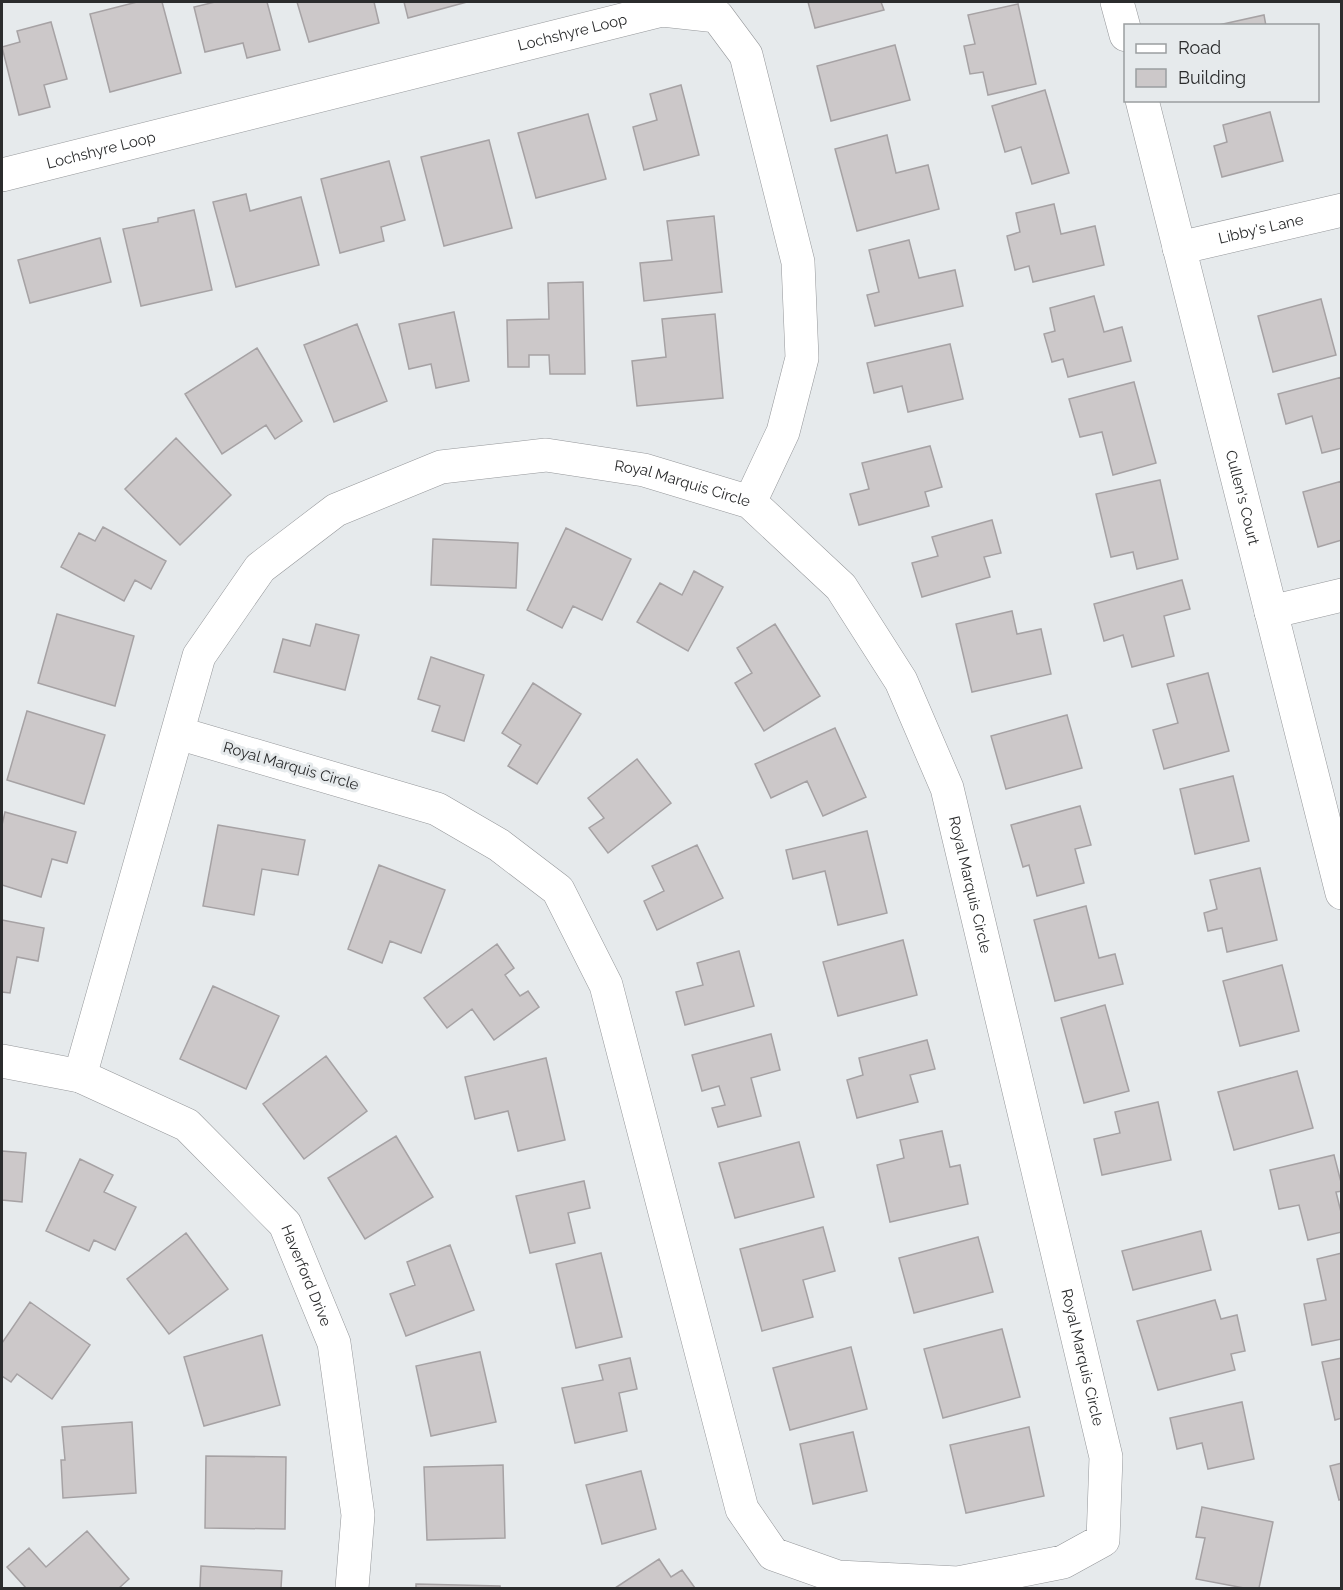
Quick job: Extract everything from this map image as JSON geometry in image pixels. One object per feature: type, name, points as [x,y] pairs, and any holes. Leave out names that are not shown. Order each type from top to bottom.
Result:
[{"type":"street","points":[[1117,2],[1124,31]]},
{"type":"street","name":"Lochshyre Loop","points":[[2,175],[662,10],[717,16],[746,55],[798,262],[802,358],[783,432],[750,502]]},
{"type":"street","name":"Cullen's Court","points":[[1142,102],[1341,893]]},
{"type":"street","name":"Libby's Lane","points":[[1179,248],[1341,210]]},
{"type":"street","name":"Royal Marquis Circle","points":[[80,1076],[199,656],[260,568],[336,510],[441,467],[546,455],[644,470],[750,502],[841,587],[901,681],[947,788],[1106,1457],[1103,1540],[1063,1562],[958,1583],[838,1577],[772,1554],[742,1509],[606,985],[558,890],[499,844],[437,809],[178,733]]},
{"type":"street","points":[[1271,612],[1341,594]]},
{"type":"street","name":"Haverford Drive","points":[[2,1060],[80,1076],[187,1125],[285,1224],[334,1343],[358,1515],[352,1588]]},
{"type":"building","points":[[137,2],[162,2],[181,73],[110,92],[90,14]]},
{"type":"building","points":[[215,2],[267,2],[280,50],[247,58],[243,43],[205,52],[194,7]]},
{"type":"building","points":[[297,2],[374,2],[379,23],[309,42]]},
{"type":"building","points":[[404,2],[467,2],[408,18]]},
{"type":"building","points":[[808,2],[881,2],[884,10],[815,28]]},
{"type":"building","points":[[1018,4],[1036,84],[988,95],[983,72],[970,74],[964,46],[975,44],[968,15]]},
{"type":"building","points":[[1264,15],[1266,24],[1223,24]]},
{"type":"building","points":[[51,22],[67,79],[44,85],[50,107],[19,115],[2,47],[20,42],[17,31]]},
{"type":"building","points":[[895,45],[910,100],[831,121],[817,66]]},
{"type":"building","points":[[681,85],[699,155],[644,170],[633,127],[657,120],[650,94]]},
{"type":"building","points":[[1045,90],[1069,173],[1032,184],[1021,147],[1005,152],[992,106]]},
{"type":"building","points":[[1270,112],[1283,161],[1222,177],[1214,146],[1227,142],[1223,125]]},
{"type":"building","points":[[588,114],[606,179],[536,198],[518,133]]},
{"type":"building","points":[[887,135],[896,173],[928,165],[939,209],[857,231],[835,149]]},
{"type":"building","points":[[489,140],[512,228],[444,246],[421,157]]},
{"type":"building","points":[[389,161],[405,220],[381,227],[384,241],[340,253],[321,179]]},
{"type":"building","points":[[246,194],[250,211],[301,197],[319,265],[236,287],[213,202]]},
{"type":"building","points":[[1054,204],[1061,234],[1095,226],[1104,265],[1033,282],[1029,266],[1015,270],[1007,236],[1020,232],[1016,213]]},
{"type":"building","points":[[194,210],[212,290],[141,306],[123,229],[158,222],[158,218]]},
{"type":"building","points":[[714,216],[722,292],[644,301],[640,263],[672,260],[667,221]]},
{"type":"building","points":[[100,238],[111,282],[30,303],[18,260]]},
{"type":"building","points":[[909,240],[919,278],[955,270],[963,306],[875,326],[867,295],[879,292],[869,250]]},
{"type":"building","points":[[583,282],[585,374],[550,374],[549,355],[529,355],[529,367],[508,367],[507,320],[549,319],[548,283]]},
{"type":"building","points":[[1094,296],[1104,332],[1122,327],[1131,361],[1068,377],[1063,359],[1052,362],[1044,334],[1055,331],[1050,308]]},
{"type":"building","points":[[1321,299],[1336,355],[1273,372],[1258,316]]},
{"type":"building","points":[[454,312],[469,381],[436,388],[431,364],[409,369],[399,324]]},
{"type":"building","points":[[715,314],[723,398],[637,406],[632,361],[666,357],[662,319]]},
{"type":"building","points":[[357,324],[387,401],[334,422],[304,345]]},
{"type":"building","points":[[950,344],[963,399],[908,412],[902,386],[874,393],[867,363]]},
{"type":"building","points":[[257,348],[302,421],[275,439],[266,425],[222,454],[185,394]]},
{"type":"building","points":[[1342,377],[1342,448],[1322,453],[1312,416],[1286,424],[1278,394]]},
{"type":"building","points":[[1134,382],[1156,463],[1113,475],[1102,432],[1080,437],[1069,399]]},
{"type":"building","points":[[176,438],[231,495],[180,545],[125,489]]},
{"type":"building","points":[[930,446],[942,487],[925,492],[929,506],[859,525],[850,494],[869,489],[862,463]]},
{"type":"building","points":[[1160,480],[1178,559],[1137,569],[1133,552],[1111,557],[1096,494]]},
{"type":"building","points":[[1342,481],[1342,540],[1318,547],[1303,492]]},
{"type":"building","points":[[992,520],[1001,553],[984,557],[990,577],[922,597],[912,563],[938,556],[932,537]]},
{"type":"building","points":[[103,527],[166,561],[151,589],[135,580],[124,601],[61,567],[79,533],[95,541]]},
{"type":"building","points":[[566,528],[631,559],[602,620],[573,606],[562,628],[527,610]]},
{"type":"building","points":[[433,539],[518,543],[516,588],[431,585]]},
{"type":"building","points":[[694,571],[723,587],[688,651],[637,622],[660,583],[682,595]]},
{"type":"building","points":[[1182,580],[1190,609],[1164,616],[1174,656],[1132,667],[1123,635],[1104,641],[1094,604]]},
{"type":"building","points":[[1012,611],[1017,634],[1041,629],[1051,674],[972,692],[956,624]]},
{"type":"building","points":[[57,614],[134,636],[115,706],[38,683]]},
{"type":"building","points":[[316,624],[359,635],[345,690],[274,672],[283,639],[310,646]]},
{"type":"building","points":[[775,624],[820,696],[764,731],[735,683],[752,673],[737,648]]},
{"type":"building","points":[[431,657],[484,675],[464,741],[432,731],[440,706],[418,699]]},
{"type":"building","points":[[1208,673],[1229,751],[1164,769],[1153,730],[1178,723],[1167,684]]},
{"type":"building","points":[[533,683],[581,714],[537,784],[508,766],[521,745],[502,733]]},
{"type":"building","points":[[27,711],[105,735],[84,804],[7,780]]},
{"type":"building","points":[[1067,715],[1082,768],[1006,789],[991,736]]},
{"type":"building","points":[[835,728],[866,797],[823,816],[807,781],[771,798],[755,764]]},
{"type":"building","points":[[637,759],[671,803],[608,853],[589,828],[604,818],[588,798]]},
{"type":"building","points":[[1233,776],[1249,841],[1195,854],[1180,789]]},
{"type":"building","points":[[1080,806],[1091,845],[1075,849],[1084,883],[1037,896],[1029,865],[1023,867],[1011,825]]},
{"type":"building","points":[[5,812],[76,832],[67,863],[52,859],[41,897],[2,885],[2,825]]},
{"type":"building","points":[[218,825],[305,840],[298,875],[262,869],[254,915],[203,906]]},
{"type":"building","points":[[867,831],[887,913],[838,925],[825,871],[793,879],[786,850]]},
{"type":"building","points":[[697,845],[723,898],[657,930],[644,901],[664,891],[652,866]]},
{"type":"building","points":[[379,865],[445,890],[421,953],[390,941],[382,963],[348,949]]},
{"type":"building","points":[[1260,868],[1277,940],[1227,952],[1222,928],[1208,931],[1204,913],[1217,909],[1210,880]]},
{"type":"building","points":[[1086,906],[1099,958],[1115,954],[1123,984],[1055,1001],[1034,920]]},
{"type":"building","points":[[2,920],[44,928],[38,961],[17,957],[10,993],[2,992]]},
{"type":"building","points":[[903,940],[917,995],[838,1016],[823,962]]},
{"type":"building","points":[[497,944],[514,968],[505,975],[520,996],[528,991],[539,1007],[494,1040],[472,1009],[447,1028],[424,998]]},
{"type":"building","points":[[739,951],[754,1006],[685,1025],[676,992],[703,985],[697,963]]},
{"type":"building","points":[[1282,965],[1299,1031],[1240,1046],[1223,981]]},
{"type":"building","points":[[213,986],[279,1016],[246,1089],[180,1059]]},
{"type":"building","points":[[1105,1005],[1129,1091],[1084,1103],[1061,1018]]},
{"type":"building","points":[[771,1034],[780,1070],[751,1078],[761,1116],[718,1127],[712,1108],[725,1105],[719,1086],[702,1091],[692,1055]]},
{"type":"building","points":[[927,1040],[935,1069],[910,1075],[918,1102],[857,1118],[847,1080],[863,1075],[859,1058]]},
{"type":"building","points":[[326,1056],[367,1111],[304,1159],[263,1104]]},
{"type":"building","points":[[546,1058],[565,1140],[518,1151],[508,1111],[475,1119],[465,1077]]},
{"type":"building","points":[[1297,1071],[1313,1128],[1234,1150],[1218,1092]]},
{"type":"building","points":[[1158,1102],[1171,1160],[1102,1175],[1094,1139],[1120,1133],[1115,1112]]},
{"type":"building","points":[[942,1131],[950,1167],[960,1165],[968,1204],[890,1222],[877,1165],[904,1158],[900,1140]]},
{"type":"building","points":[[396,1136],[433,1197],[365,1239],[328,1178]]},
{"type":"building","points":[[799,1142],[814,1197],[735,1218],[719,1163]]},
{"type":"building","points":[[2,1151],[26,1153],[22,1202],[2,1200]]},
{"type":"building","points":[[1334,1155],[1342,1186],[1342,1191],[1336,1192],[1342,1216],[1342,1232],[1308,1240],[1299,1205],[1279,1209],[1270,1170]]},
{"type":"building","points":[[80,1159],[113,1175],[104,1192],[136,1207],[115,1250],[94,1240],[89,1251],[46,1231]]},
{"type":"building","points":[[584,1181],[590,1208],[568,1213],[575,1243],[530,1253],[516,1196]]},
{"type":"building","points":[[823,1227],[835,1271],[803,1280],[813,1317],[762,1331],[740,1249]]},
{"type":"building","points":[[1201,1231],[1211,1270],[1133,1290],[1122,1251]]},
{"type":"building","points":[[186,1233],[228,1289],[169,1334],[127,1279]]},
{"type":"building","points":[[978,1237],[993,1292],[914,1313],[899,1258]]},
{"type":"building","points":[[450,1245],[474,1310],[406,1336],[390,1294],[415,1285],[407,1262]]},
{"type":"building","points":[[601,1253],[622,1337],[576,1348],[556,1264]]},
{"type":"building","points":[[1342,1253],[1342,1339],[1312,1345],[1304,1304],[1326,1300],[1317,1259]]},
{"type":"building","points":[[1215,1300],[1221,1319],[1237,1315],[1245,1351],[1231,1354],[1235,1370],[1158,1390],[1137,1321]]},
{"type":"building","points":[[30,1302],[90,1345],[52,1399],[17,1374],[11,1382],[2,1376],[2,1343]]},
{"type":"building","points":[[1002,1329],[1020,1397],[943,1418],[924,1349]]},
{"type":"building","points":[[262,1335],[280,1405],[204,1426],[184,1357]]},
{"type":"building","points":[[851,1347],[867,1409],[790,1430],[773,1368]]},
{"type":"building","points":[[480,1352],[496,1422],[431,1436],[416,1366]]},
{"type":"building","points":[[630,1358],[637,1389],[619,1393],[627,1431],[575,1443],[562,1388],[603,1380],[599,1365]]},
{"type":"building","points":[[1342,1358],[1342,1418],[1335,1420],[1322,1362]]},
{"type":"building","points":[[1242,1402],[1254,1459],[1208,1469],[1202,1443],[1177,1449],[1170,1418]]},
{"type":"building","points":[[132,1422],[136,1493],[63,1498],[61,1460],[65,1460],[62,1427]]},
{"type":"building","points":[[1029,1427],[1044,1496],[966,1513],[950,1445]]},
{"type":"building","points":[[853,1432],[867,1491],[813,1504],[800,1444]]},
{"type":"building","points":[[206,1456],[286,1457],[285,1529],[205,1528]]},
{"type":"building","points":[[1342,1463],[1342,1499],[1339,1500],[1330,1466]]},
{"type":"building","points":[[503,1465],[505,1538],[427,1540],[424,1467]]},
{"type":"building","points":[[641,1471],[656,1529],[602,1544],[586,1485]]},
{"type":"building","points":[[1202,1507],[1273,1522],[1259,1588],[1244,1588],[1196,1579],[1205,1538],[1196,1537]]},
{"type":"building","points":[[87,1531],[129,1579],[119,1588],[26,1588],[7,1567],[29,1548],[46,1567]]},
{"type":"building","points":[[659,1559],[671,1577],[682,1570],[695,1588],[615,1588]]},
{"type":"building","points":[[201,1566],[282,1571],[281,1588],[200,1588]]},
{"type":"building","points":[[416,1584],[500,1586],[500,1588],[416,1588]]}]
